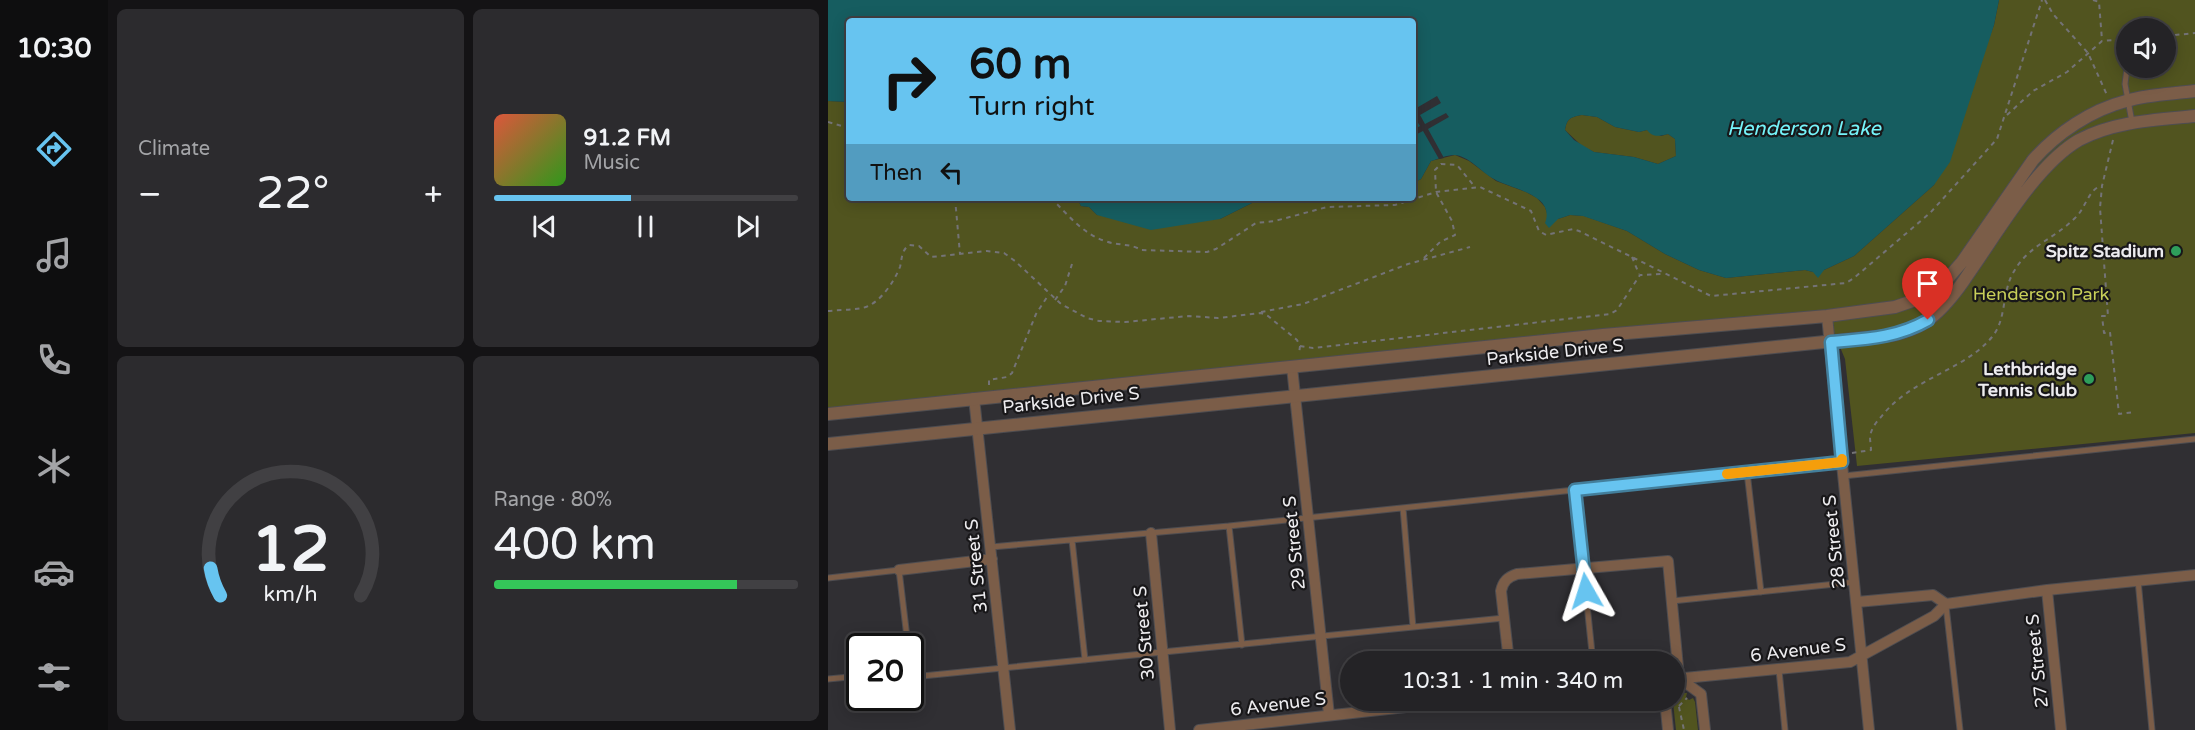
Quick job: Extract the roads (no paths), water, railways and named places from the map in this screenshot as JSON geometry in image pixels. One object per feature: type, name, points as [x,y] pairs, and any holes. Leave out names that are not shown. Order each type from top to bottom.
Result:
[{"type":"street","name":"Parkside Drive S","points":[[828,414],[1603,335],[1827,316],[1895,307],[1924,297],[1941,286],[1962,262],[2043,148],[2073,125],[2128,100],[2195,91]]},
{"type":"street","name":"Parkside Drive S","points":[[828,444],[1893,335],[1912,329],[1928,320],[1964,281],[2023,197],[2056,156],[2090,135],[2132,122],[2195,116]]},
{"type":"street","name":"28 Street S","points":[[1827,316],[1869,730]]},
{"type":"street","name":"29 Street S","points":[[1296,366],[1295,396],[1329,715]]},
{"type":"street","name":"31 Street S","points":[[974,398],[1010,730]]},
{"type":"street","name":"30 Street S","points":[[1151,533],[1170,730]]},
{"type":"street","points":[[899,570],[992,559]]},
{"type":"street","points":[[1508,651],[1501,591],[1505,580],[1517,574],[1668,561],[1674,651]]},
{"type":"street","points":[[1857,602],[1933,595],[1946,604],[2047,590],[2195,575]]},
{"type":"street","name":"27 Street S","points":[[2047,590],[2061,730]]},
{"type":"street","name":"6 Avenue S","points":[[1685,680],[1850,662],[1934,616],[1946,604]]},
{"type":"street","points":[[1685,686],[1701,694],[1705,730]]},
{"type":"street","name":"6 Avenue S","points":[[1199,730],[1366,711]]},
{"type":"street","points":[[1666,711],[1668,730]]},
{"type":"lane","points":[[2124,78],[2132,122]]},
{"type":"lane","points":[[1843,476],[2195,439]]},
{"type":"lane","points":[[991,547],[1229,526],[1842,462]]},
{"type":"lane","points":[[1747,472],[1761,592]]},
{"type":"lane","points":[[1575,490],[1592,651]]},
{"type":"lane","points":[[1402,508],[1413,627]]},
{"type":"lane","points":[[1229,526],[1242,645]]},
{"type":"lane","points":[[1072,540],[1085,660]]},
{"type":"lane","points":[[828,578],[899,570],[906,633]]},
{"type":"lane","points":[[2138,580],[2152,730]]},
{"type":"lane","points":[[1672,601],[1855,582]]},
{"type":"lane","points":[[1946,604],[1960,730]]},
{"type":"lane","points":[[924,676],[1504,618]]},
{"type":"lane","points":[[1779,670],[1785,730]]},
{"type":"lane","points":[[828,679],[846,677]]},
{"type":"water","name":"Henderson Lake","points":[[828,0],[1999,0],[1994,25],[1950,162],[1934,185],[1854,256],[1824,270],[1818,278],[1813,272],[1805,270],[1726,278],[1699,270],[1665,254],[1627,231],[1583,216],[1570,215],[1558,219],[1549,228],[1545,223],[1547,213],[1544,205],[1538,199],[1501,183],[1459,156],[1448,156],[1431,161],[1421,179],[1416,182],[1416,18],[846,18],[846,102],[828,101]],"holes":[[[1582,115],[1597,117],[1615,127],[1639,132],[1647,130],[1656,136],[1668,134],[1675,139],[1676,156],[1658,164],[1634,157],[1594,152],[1574,140],[1565,130],[1572,117]]]},
{"type":"water","points":[[1078,201],[1256,201],[1220,219],[1151,230],[1097,215],[1089,207],[1081,206]]},
{"type":"place","name":"Spitz Stadium","points":[[2176,251]]},
{"type":"place","name":"Lethbridge Tennis Club","points":[[2089,379]]},
{"type":"park label","name":"Henderson Park","points":[[2041,294]]}]
